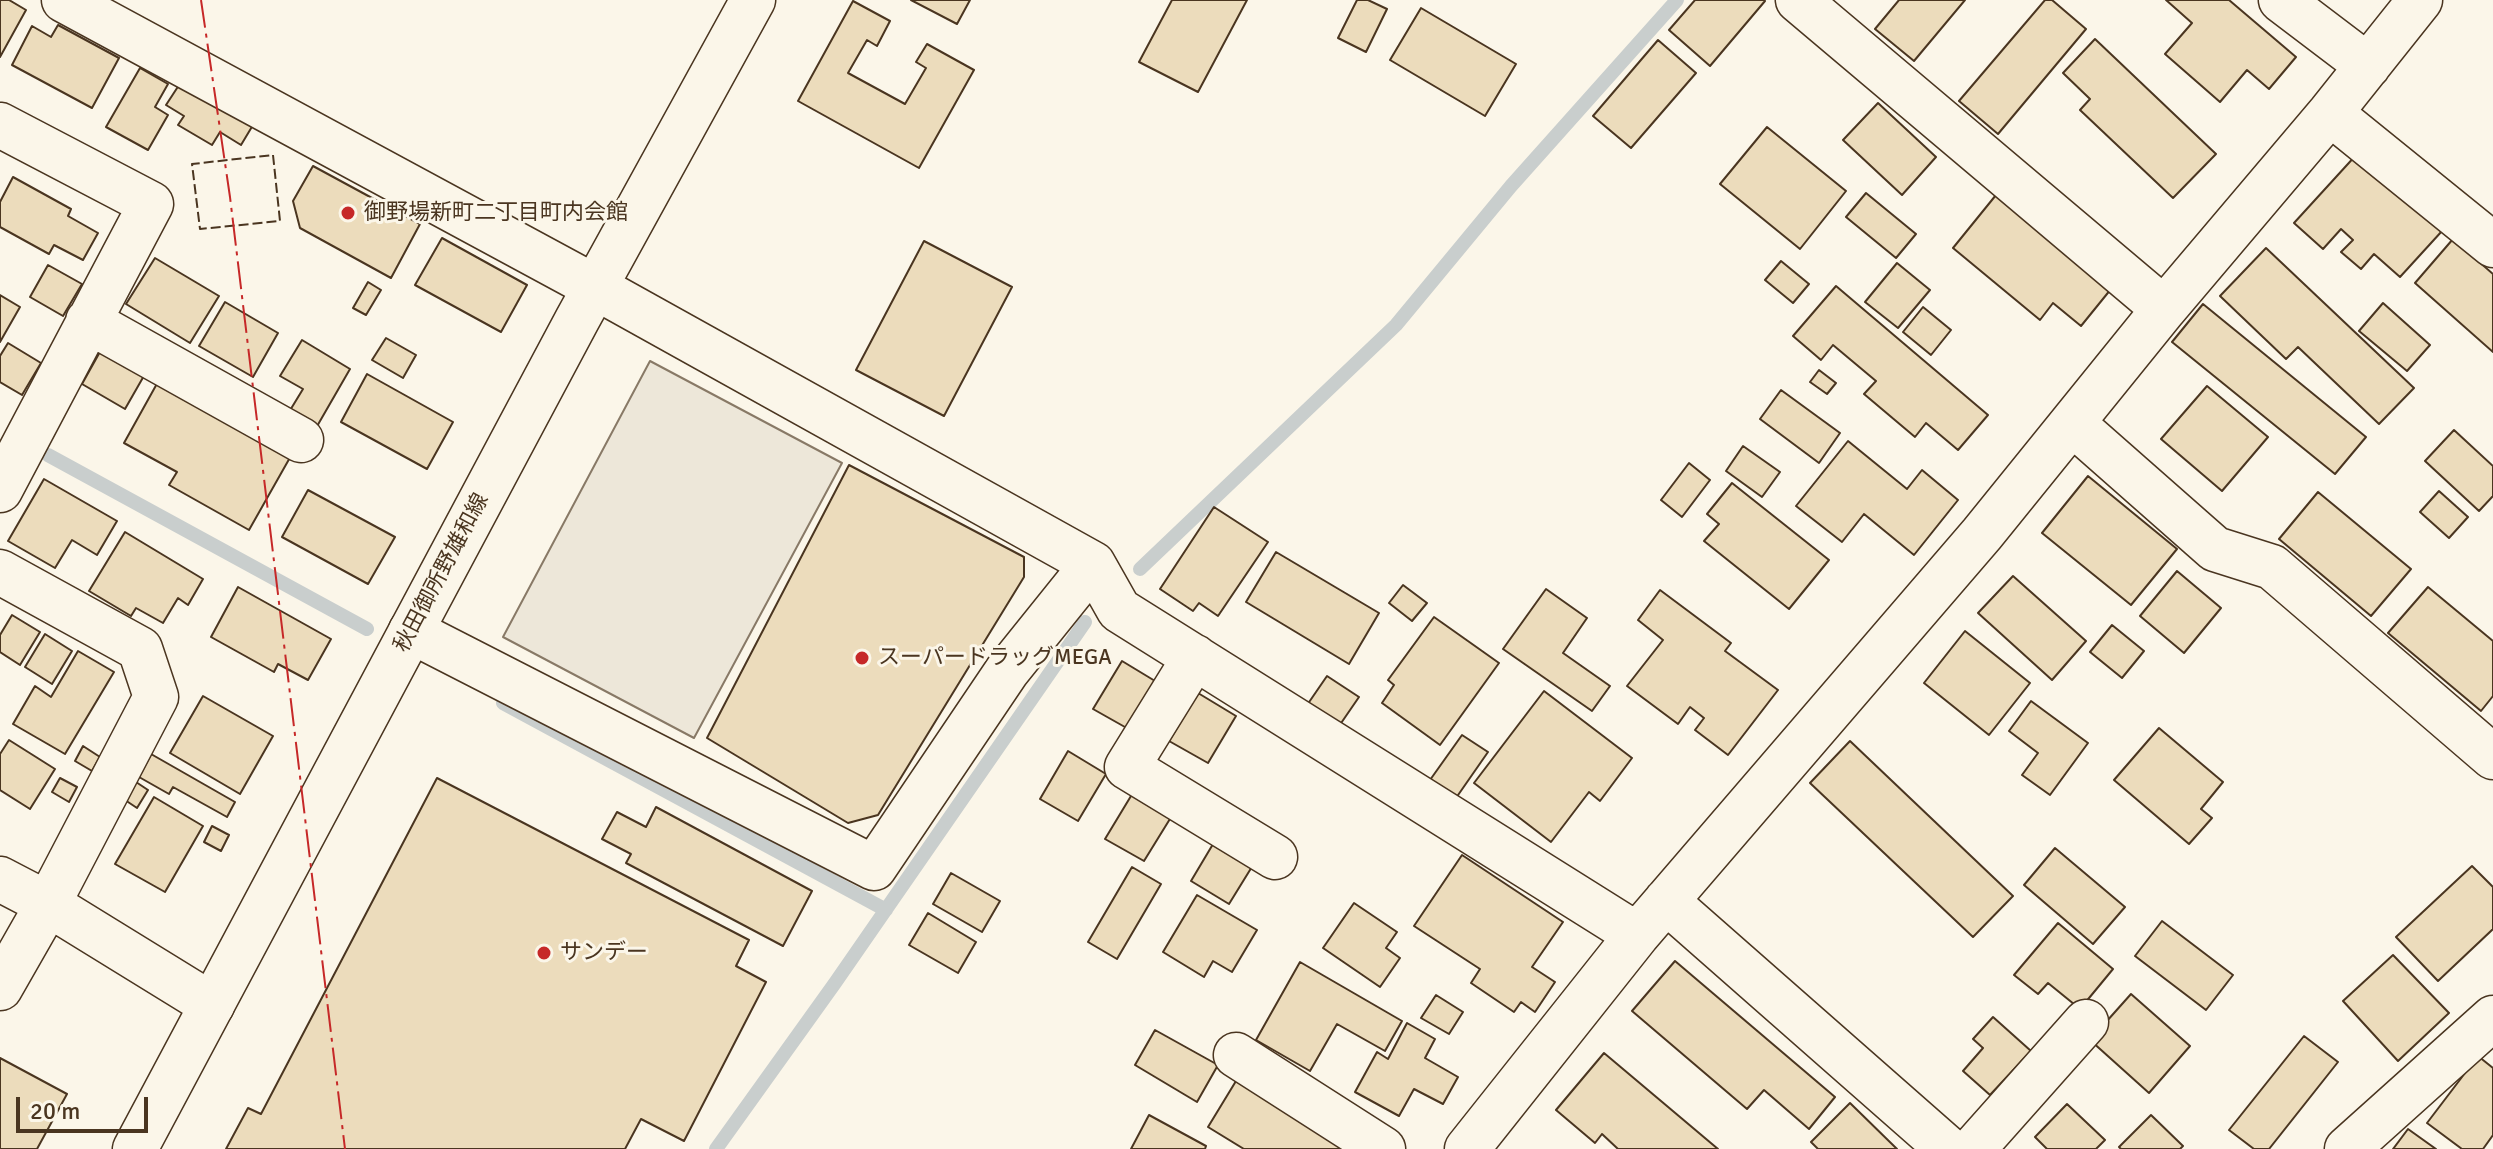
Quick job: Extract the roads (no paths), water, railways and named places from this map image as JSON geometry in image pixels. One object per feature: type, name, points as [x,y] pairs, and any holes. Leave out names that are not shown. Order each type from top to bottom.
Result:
[{"type":"street","points":[[64,0],[595,287],[1093,564],[1119,610],[1637,935]]},
{"type":"street","name":"秋田御所野雄和線","points":[[135,1149],[595,287],[753,0]]},
{"type":"street","points":[[1798,0],[2164,309]]},
{"type":"street","points":[[2281,0],[2368,66]]},
{"type":"street","points":[[1467,1149],[1637,935],[1982,534],[2420,0]]},
{"type":"street","points":[[2330,113],[2493,245]]},
{"type":"street","points":[[0,125],[151,204],[0,490]]},
{"type":"street","points":[[88,321],[301,440]]},
{"type":"street","points":[[2072,423],[2215,549],[2272,567],[2493,757]]},
{"type":"street","points":[[411,631],[874,868],[1007,671],[1093,564]]},
{"type":"street","points":[[0,572],[140,649],[156,697],[48,904],[0,988]]},
{"type":"street","points":[[1195,657],[1127,767],[1275,857]]},
{"type":"street","points":[[0,879],[48,904],[212,1005]]},
{"type":"street","points":[[1666,901],[1948,1149]]},
{"type":"street","points":[[2347,1149],[2493,1018]]},
{"type":"street","points":[[1973,1149],[2086,1022]]},
{"type":"street","points":[[1236,1055],[1383,1149]]},
{"type":"waterway","points":[[1140,569],[1396,325],[1511,186],[1677,0]]},
{"type":"waterway","points":[[48,455],[367,629]]},
{"type":"waterway","points":[[716,1149],[1085,622]]},
{"type":"waterway","points":[[503,703],[886,910]]},
{"type":"place","name":"御野場新町二丁目町内会館","points":[[348,213]]},
{"type":"place","name":"スーパードラッグMEGA","points":[[862,658]]},
{"type":"place","name":"サンデー","points":[[544,953]]}]
